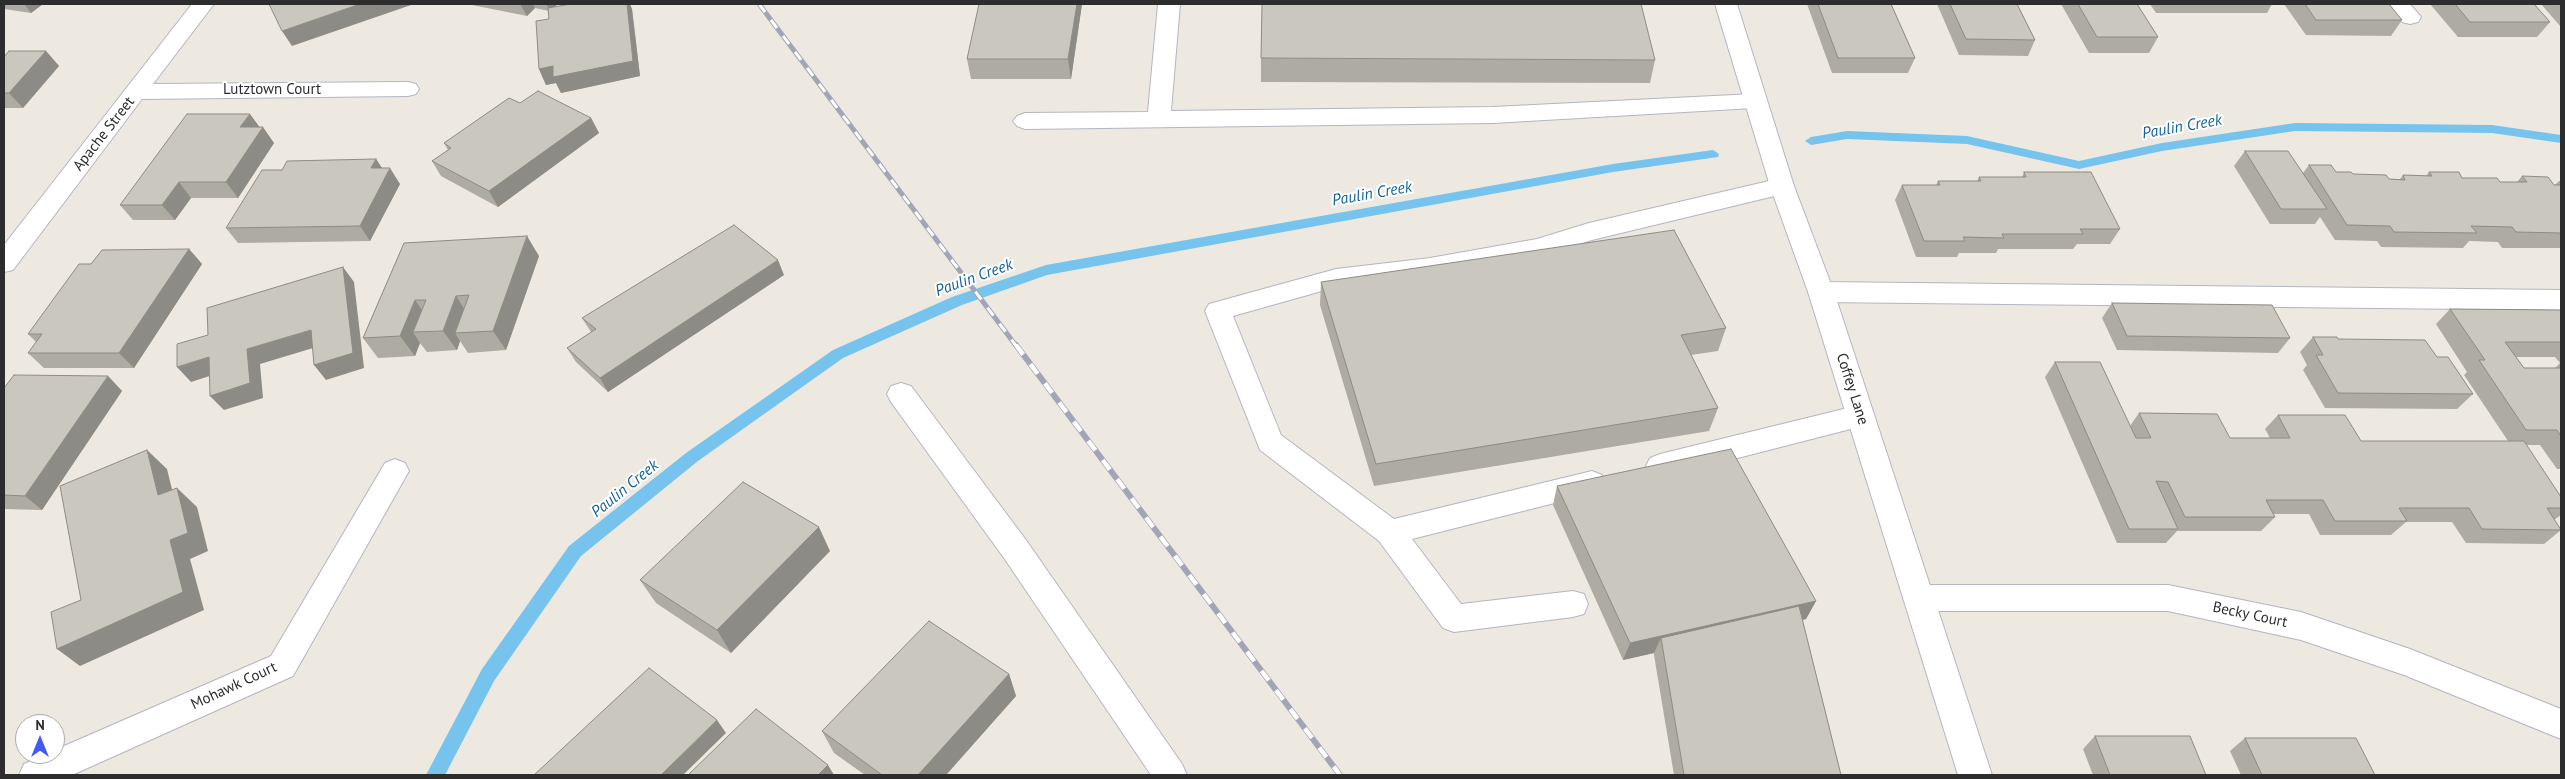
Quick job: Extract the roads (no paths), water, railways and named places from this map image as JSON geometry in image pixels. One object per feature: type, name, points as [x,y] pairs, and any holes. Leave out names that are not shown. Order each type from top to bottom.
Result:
[{"type":"street","name":"Apache Street","points":[[4,263],[203,4]]},
{"type":"street","points":[[1159,119],[1169,4]]},
{"type":"street","name":"Coffey Lane","points":[[1726,4],[1754,101],[1782,186],[1822,292],[1860,416],[1921,598],[1975,775]]},
{"type":"street","name":"Lutztown Court","points":[[137,92],[408,89]]},
{"type":"street","points":[[1025,121],[1492,115],[1754,101]]},
{"type":"street","points":[[1574,604],[1454,618],[1390,532],[1270,442],[1218,311],[1336,278],[1430,267],[1538,248],[1590,232],[1782,186]]},
{"type":"street","points":[[1822,292],[2561,300]]},
{"type":"street","points":[[901,394],[1015,549],[1170,775]]},
{"type":"street","points":[[1390,532],[1860,416]]},
{"type":"street","name":"Mohawk Court","points":[[36,775],[282,666],[395,471]]},
{"type":"street","name":"Becky Court","points":[[1921,598],[2168,598],[2301,626],[2410,663],[2561,724]]},
{"type":"waterway","name":"Paulin Creek","points":[[1811,141],[1847,135],[1967,140],[2079,165],[2162,147],[2295,127],[2492,129],[2561,139]]},
{"type":"waterway","name":"Paulin Creek","points":[[435,775],[488,675],[575,551],[692,457],[838,354],[957,301],[1046,270],[1613,168],[1713,154]]},
{"type":"railway","points":[[759,4],[1017,347]]},
{"type":"railway","points":[[1016,345],[1340,775]]}]
